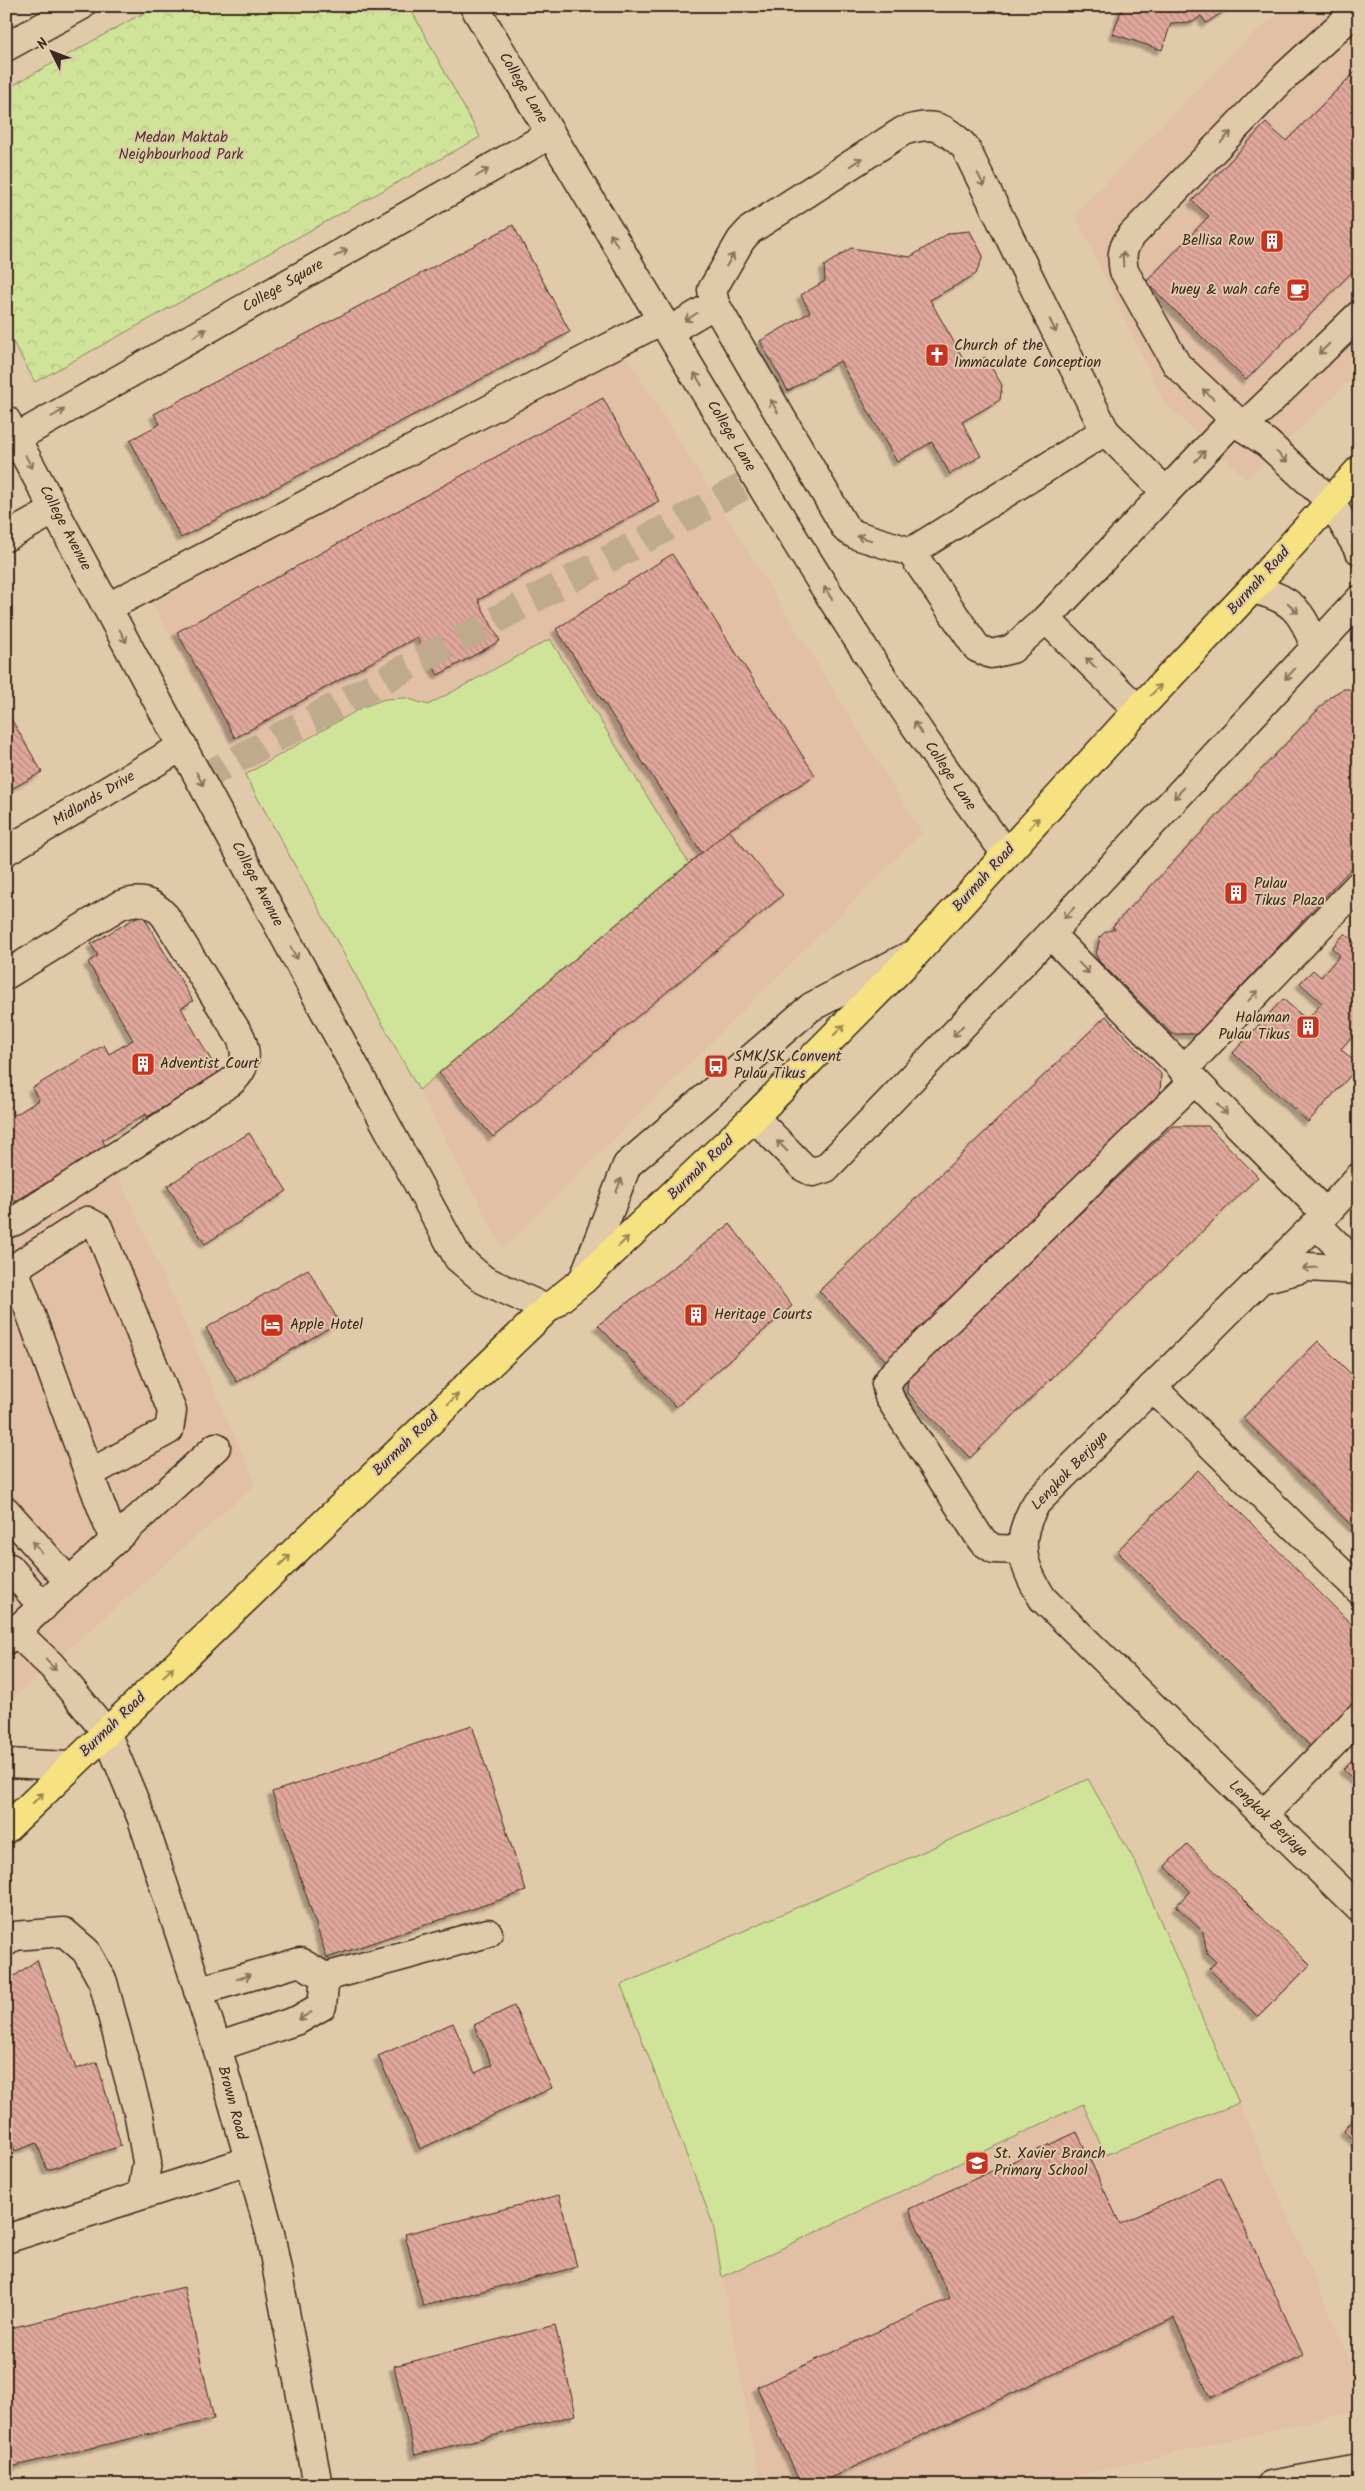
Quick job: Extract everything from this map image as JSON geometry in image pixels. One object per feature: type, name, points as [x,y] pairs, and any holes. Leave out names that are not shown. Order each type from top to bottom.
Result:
[{"type":"main road","name":"Burmah Road","points":[[6,1829],[69,1766],[547,1309],[583,1280],[754,1117],[916,953],[1138,710],[1252,589],[1359,470]]},
{"type":"street","points":[[6,46],[81,6]]},
{"type":"street","name":"College Lane","points":[[474,6],[849,628],[1006,854]]},
{"type":"street","points":[[1359,8],[1285,76],[1132,235],[1124,245],[1122,258],[1124,271],[1177,365],[1239,423],[1267,443],[1330,501],[1359,550]]},
{"type":"street","points":[[1166,492],[1105,430],[965,147],[950,132],[925,125],[903,131],[750,230],[741,240],[712,290],[714,304],[846,529],[856,535],[911,552],[977,648],[991,654],[1012,649],[1046,619],[1166,492],[1239,423],[1359,315]]},
{"type":"street","name":"College Square","points":[[11,429],[551,134]]},
{"type":"street","points":[[108,607],[665,325],[714,304]]},
{"type":"street","name":"College Avenue","points":[[11,429],[458,1258],[484,1280],[547,1309]]},
{"type":"street","points":[[911,552],[1105,430]]},
{"type":"street","points":[[6,537],[55,510]]},
{"type":"street","points":[[1252,589],[1273,593],[1292,604],[1308,625],[1314,647]]},
{"type":"street","points":[[754,1117],[802,1167],[813,1172],[826,1168],[1050,934],[1359,600]]},
{"type":"street","points":[[1046,619],[1138,710]]},
{"type":"street","name":"Midlands Drive","points":[[6,851],[182,746]]},
{"type":"street","points":[[1023,1550],[994,1549],[982,1541],[889,1397],[886,1384],[893,1374],[1188,1075],[1359,885]]},
{"type":"street","points":[[6,975],[120,905],[132,901],[145,902],[156,906],[165,916],[241,1038],[246,1050],[246,1062],[240,1074],[231,1082],[6,1224]]},
{"type":"street","points":[[1050,934],[1188,1075],[1321,1218],[1359,1268]]},
{"type":"street","points":[[583,1280],[627,1165],[811,1007],[916,953]]},
{"type":"street","name":"Lengkok Berjaya","points":[[1359,1177],[1260,1280],[1037,1502],[1028,1517],[1022,1534],[1024,1563],[1043,1599],[1359,1908]]},
{"type":"street","points":[[89,1474],[169,1430],[172,1411],[98,1227],[87,1221],[22,1263],[16,1274],[89,1474],[114,1540]]},
{"type":"street","points":[[1260,1280],[1308,1267],[1359,1268]]},
{"type":"street","points":[[1152,1387],[1359,1590]]},
{"type":"street","points":[[11,1636],[216,1447]]},
{"type":"street","points":[[6,1511],[69,1582]]},
{"type":"street","points":[[10,1568],[43,1607]]},
{"type":"street","name":"Brown Road","points":[[11,1636],[52,1666],[106,1732],[142,1819],[217,2047],[270,2234],[318,2485]]},
{"type":"street","points":[[1263,1815],[1359,1717]]},
{"type":"street","points":[[6,1763],[69,1766]]},
{"type":"street","points":[[6,1942],[14,1936],[64,1932],[86,1951],[103,1982],[139,2116],[146,2152],[147,2162],[142,2195]]},
{"type":"street","points":[[198,1991],[300,1962],[325,1977],[488,1933]]},
{"type":"street","points":[[217,2047],[298,2020],[322,2006],[325,1977]]},
{"type":"street","points":[[6,2239],[248,2161]]},
{"type":"street","points":[[1271,2485],[1359,2469]]},
{"type":"shaded area","points":[[1288,6],[1359,6],[1359,372],[1247,479],[1164,402],[1075,214],[1245,41]]},
{"type":"shaded area","points":[[623,350],[922,833],[503,1249],[419,1090],[152,603]]},
{"type":"shaded area","points":[[115,1168],[256,1484],[6,1704],[6,1241]]},
{"type":"shaded area","name":"St. Xavier Branch Primary School","points":[[1088,1779],[1135,1862],[1359,2381],[1359,2410],[1038,2485],[760,2485],[713,2224],[621,1985]]},
{"type":"green space","name":"Medan Maktab Neighbourhood Park","points":[[156,6],[409,6],[480,137],[35,382],[6,329],[6,89]]},
{"type":"green space","points":[[550,639],[689,864],[419,1090],[245,775],[363,707],[385,699],[406,698],[428,705]]},
{"type":"green space","points":[[1088,1779],[1135,1862],[1239,2103],[1105,2155],[1083,2104],[722,2277],[713,2224],[621,1985]]},
{"type":"building","points":[[1123,6],[1232,6],[1206,23],[1201,16],[1193,22],[1171,23],[1162,50],[1113,34]]},
{"type":"building","name":"Bellisa Row","points":[[1359,68],[1359,265],[1246,380],[1146,282],[1209,216],[1192,201],[1266,123],[1286,141]]},
{"type":"building","points":[[513,225],[570,332],[181,538],[130,440],[160,424],[154,414]]},
{"type":"building","points":[[970,231],[983,256],[976,274],[930,300],[968,367],[985,357],[1002,385],[1000,400],[962,422],[981,456],[950,474],[932,442],[897,462],[840,361],[788,391],[760,341],[810,312],[801,295],[825,281],[824,266],[851,248],[910,257],[949,233]]},
{"type":"building","points":[[603,398],[659,501],[478,600],[500,641],[438,675],[417,637],[235,738],[177,632]]},
{"type":"building","points":[[672,554],[815,775],[729,830],[702,853],[556,629]]},
{"type":"building","name":"Pulau Tikus Plaza","points":[[1343,689],[1349,689],[1359,694],[1359,860],[1197,1034],[1172,1034],[1099,961],[1096,955],[1100,937],[1105,932],[1115,929],[1112,927],[1331,696]]},
{"type":"building","points":[[6,710],[42,772],[6,792]]},
{"type":"building","points":[[729,830],[783,895],[493,1137],[439,1073]]},
{"type":"building","name":"Adventist Court","points":[[142,914],[193,1001],[181,1008],[219,1074],[147,1117],[146,1114],[102,1140],[106,1147],[6,1207],[6,1101],[15,1115],[39,1100],[32,1088],[104,1045],[109,1054],[133,1040],[88,962],[98,956],[91,944]]},
{"type":"building","name":"Halaman Pulau Tikus","points":[[1345,933],[1359,947],[1359,1038],[1354,1034],[1341,1049],[1359,1066],[1308,1122],[1233,1053],[1283,999],[1307,1020],[1322,1003],[1300,983],[1313,970],[1321,977],[1340,955],[1332,948]]},
{"type":"building","points":[[1106,1016],[1161,1074],[1160,1098],[886,1361],[819,1291]]},
{"type":"building","points":[[1172,1126],[1208,1126],[1258,1177],[970,1458],[907,1392],[908,1377]]},
{"type":"building","points":[[249,1133],[287,1191],[205,1244],[167,1186]]},
{"type":"building","name":"Heritage Courts","points":[[730,1224],[792,1306],[676,1407],[598,1325]]},
{"type":"building","name":"Apple Hotel","points":[[308,1269],[339,1322],[237,1382],[206,1328]]},
{"type":"building","points":[[1318,1341],[1359,1382],[1359,1533],[1243,1418]]},
{"type":"building","points":[[1198,1470],[1359,1632],[1359,1704],[1313,1749],[1117,1551]]},
{"type":"building","points":[[6,1533],[12,1546],[13,1562],[6,1573]]},
{"type":"building","points":[[472,1725],[526,1891],[327,1958],[272,1792]]},
{"type":"building","points":[[1359,1753],[1359,1785],[1343,1769]]},
{"type":"building","points":[[1187,1844],[1310,1965],[1258,2017],[1209,1969],[1216,1962],[1207,1953],[1203,1932],[1176,1906],[1190,1891],[1165,1866]]},
{"type":"building","points":[[37,1960],[76,2069],[97,2062],[121,2146],[47,2170],[37,2143],[15,2151],[6,2121],[6,1982]]},
{"type":"building","points":[[514,2006],[552,2088],[420,2149],[378,2056],[453,2023],[475,2073],[492,2065],[474,2025]]},
{"type":"building","points":[[1359,2113],[1359,2143],[1344,2131]]},
{"type":"building","points":[[1077,2132],[1120,2224],[1221,2177],[1303,2355],[1210,2398],[1174,2318],[815,2485],[801,2485],[757,2387],[950,2298],[909,2209]]},
{"type":"building","points":[[559,2195],[577,2267],[423,2306],[405,2234]]},
{"type":"building","points":[[184,2287],[214,2419],[6,2468],[6,2329]]},
{"type":"building","points":[[555,2325],[576,2415],[415,2455],[394,2366]]},
{"type":"tunnel","points":[[200,779],[757,479]]},
{"type":"place","name":"Bellisa Row","points":[[1272,241]]},
{"type":"place","name":"huey & wah cafe","points":[[1298,290]]},
{"type":"place","name":"Church of the Immaculate Conception","points":[[937,355]]},
{"type":"place","name":"Pulau Tikus Plaza","points":[[1236,893]]},
{"type":"place","name":"Halaman Pulau Tikus","points":[[1308,1027]]},
{"type":"place","name":"Adventist Court","points":[[143,1064]]},
{"type":"place","name":"SMK/SK Convent Pulau Tikus","points":[[716,1066]]},
{"type":"place","name":"Heritage Courts","points":[[696,1315]]},
{"type":"place","name":"Apple Hotel","points":[[272,1325]]},
{"type":"place","name":"St. Xavier Branch Primary School","points":[[977,2163]]}]
